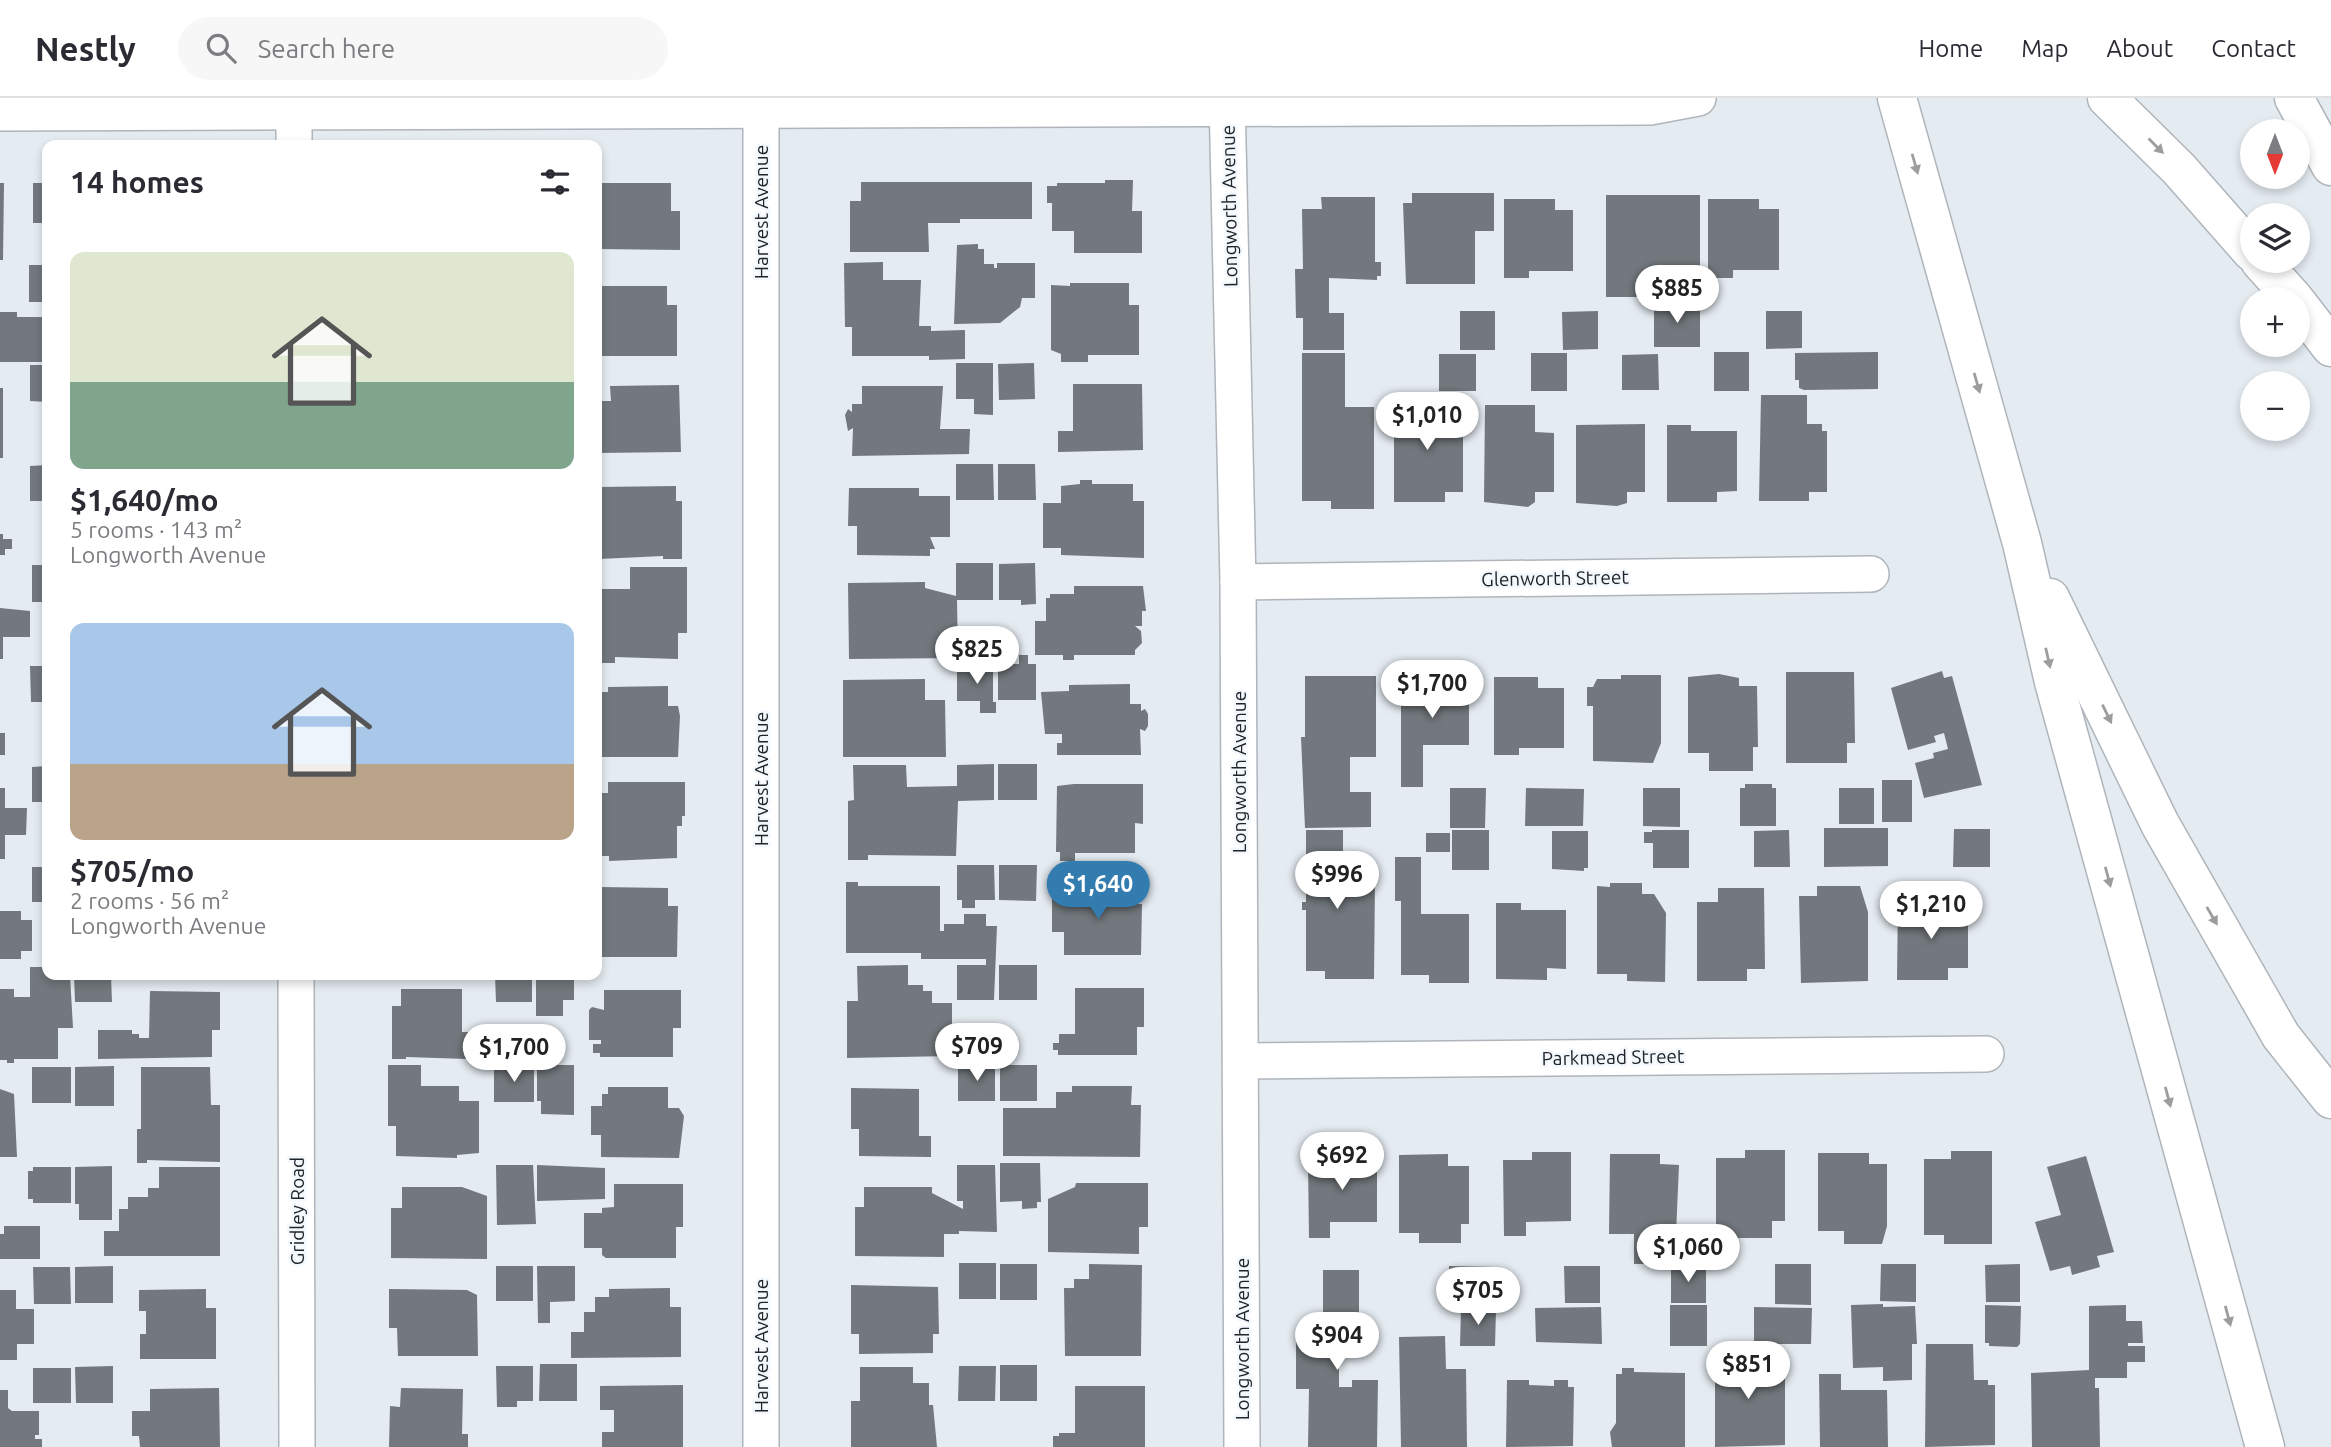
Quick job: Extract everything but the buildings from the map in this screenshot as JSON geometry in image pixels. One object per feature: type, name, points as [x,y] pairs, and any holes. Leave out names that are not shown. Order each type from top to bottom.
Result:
[{"type":"highway","points":[[1897,98],[2022,543],[2054,682],[2265,1447]]},
{"type":"highway","points":[[2107,98],[2179,169],[2240,238]]},
{"type":"highway","points":[[2294,98],[2331,166]]},
{"type":"highway","points":[[2271,273],[2283,287]]},
{"type":"highway","points":[[2310,320],[2331,347]]},
{"type":"highway","points":[[2022,543],[2160,824],[2281,1036],[2331,1099]]},
{"type":"street","points":[[0,113],[294,129],[761,111],[1227,103],[1650,107],[1698,98]]},
{"type":"street","name":"Longworth Avenue","points":[[1227,103],[1238,582],[1242,1447]]},
{"type":"street","name":"Harvest Avenue","points":[[761,111],[761,1447]]},
{"type":"street","name":"Glenworth Street","points":[[1238,582],[1871,574]]},
{"type":"street","name":"Gridley Road","points":[[296,980],[297,1447]]},
{"type":"street","name":"Parkmead Street","points":[[1241,1061],[1986,1054]]}]
